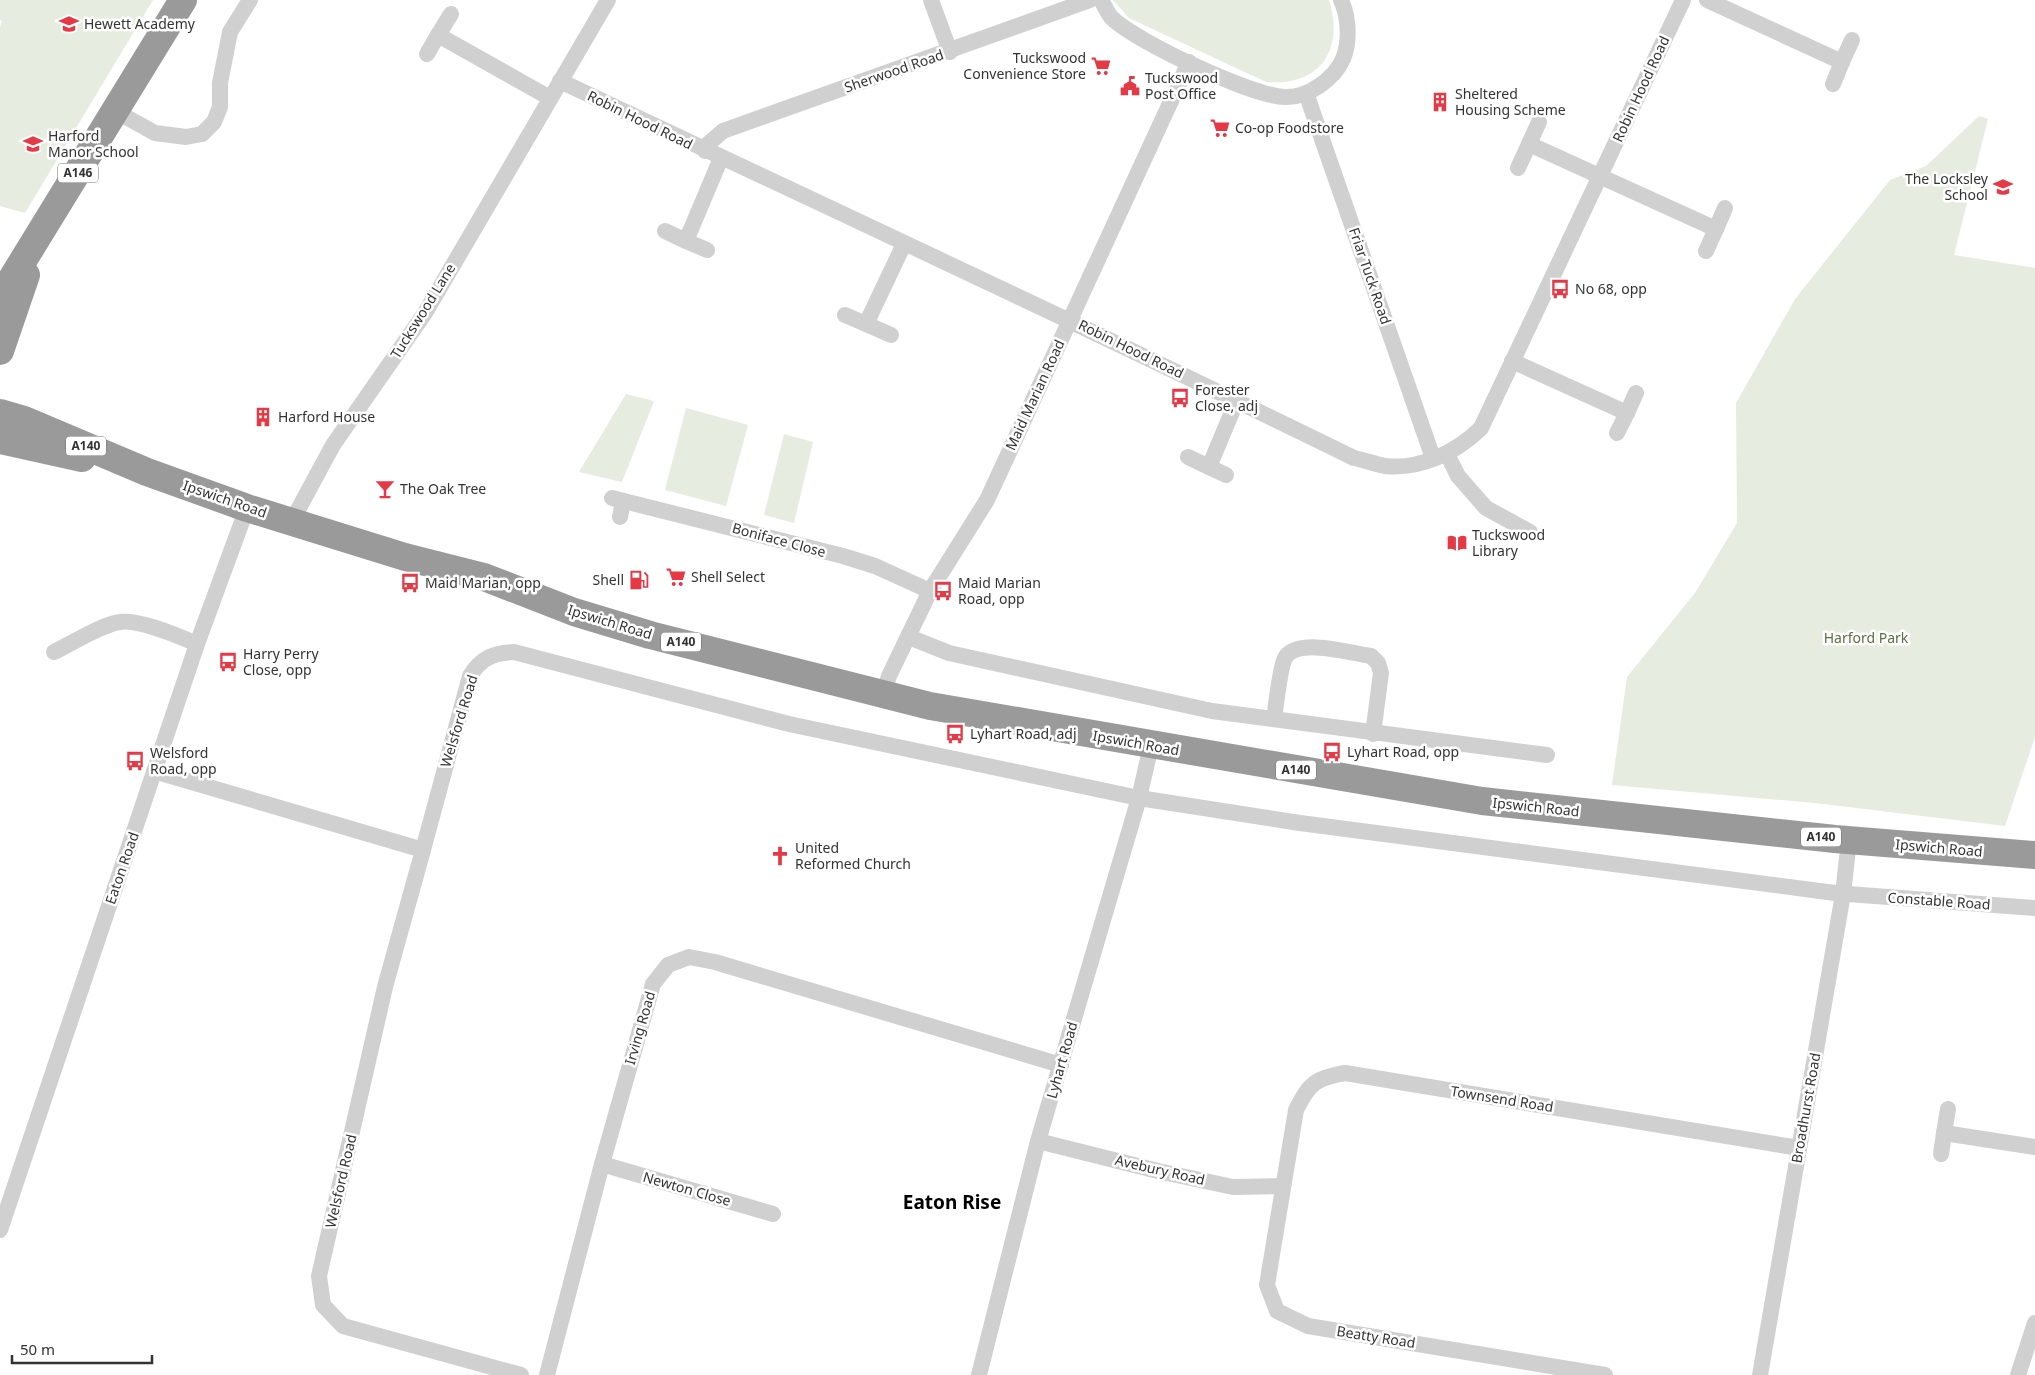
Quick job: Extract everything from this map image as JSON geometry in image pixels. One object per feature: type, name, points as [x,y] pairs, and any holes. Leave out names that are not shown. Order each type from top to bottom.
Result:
[{"type":"highway","name":"A146","points":[[0,298],[184,0]]},
{"type":"highway","name":"A146","points":[[0,351],[40,234]]},
{"type":"highway","name":"Ipswich Road","points":[[0,413],[24,420],[147,472],[247,508],[405,558],[484,577],[574,612],[650,635],[883,695],[985,717],[1482,801],[1849,840],[2035,855]]},
{"type":"highway","name":"Ipswich Road","points":[[0,440],[147,472]]},
{"type":"street","points":[[116,112],[155,133],[186,137],[202,134],[214,122],[220,106],[220,83],[230,32],[250,0]]},
{"type":"street","name":"Tuckswood Lane","points":[[292,521],[333,446],[425,313],[608,0]]},
{"type":"street","points":[[931,0],[950,52]]},
{"type":"street","name":"Sherwood Road","points":[[705,151],[708,144],[723,131],[950,52],[1090,0]]},
{"type":"street","points":[[1101,0],[1111,18],[1132,34],[1189,62],[1266,95],[1287,97],[1306,93],[1327,80],[1339,68],[1346,53],[1348,29],[1347,1]]},
{"type":"street","name":"Robin Hood Road","points":[[560,81],[705,151],[1070,320],[1354,458],[1385,466],[1410,464],[1440,456],[1468,441],[1481,428],[1683,0]]},
{"type":"street","points":[[1707,0],[1842,62]]},
{"type":"street","points":[[427,54],[451,14]]},
{"type":"street","points":[[438,35],[550,98]]},
{"type":"street","points":[[1833,84],[1852,40]]},
{"type":"street","name":"Maid Marian Road","points":[[883,695],[889,676],[930,591],[987,500],[1189,62]]},
{"type":"street","name":"Friar Tuck Road","points":[[1306,93],[1440,456],[1486,508],[1530,532]]},
{"type":"street","points":[[1518,168],[1539,122]]},
{"type":"street","points":[[1529,144],[1716,229]]},
{"type":"street","points":[[686,241],[721,158]]},
{"type":"street","points":[[1706,251],[1725,208]]},
{"type":"street","points":[[665,231],[707,250]]},
{"type":"street","points":[[866,324],[904,244]]},
{"type":"street","points":[[845,315],[891,335]]},
{"type":"street","points":[[1512,361],[1627,413]]},
{"type":"street","points":[[1617,433],[1636,393]]},
{"type":"street","points":[[1208,467],[1237,400]]},
{"type":"street","points":[[1188,458],[1226,475]]},
{"type":"street","name":"Boniface Close","points":[[620,517],[617,500],[843,556],[875,566],[930,591]]},
{"type":"street","name":"Eaton Road","points":[[0,1230],[197,644],[247,508]]},
{"type":"street","points":[[54,652],[110,624],[120,621],[141,624],[197,644]]},
{"type":"street","points":[[909,637],[962,656],[1212,711],[1373,734],[1548,755]]},
{"type":"street","points":[[1274,719],[1285,658],[1294,649],[1304,646],[1371,656],[1378,663],[1381,672],[1373,734]]},
{"type":"street","name":"Welsford Road","points":[[521,1375],[343,1326],[323,1305],[319,1276],[385,987],[470,676],[488,656],[514,652],[789,724],[1139,798]]},
{"type":"street","name":"Lyhart Road","points":[[979,1375],[1038,1141],[1139,798],[1151,746]]},
{"type":"street","points":[[154,771],[423,850]]},
{"type":"street","points":[[1139,798],[1300,823],[1843,894]]},
{"type":"street","name":"Broadhurst Road","points":[[1760,1375],[1843,894],[1849,840]]},
{"type":"street","name":"Constable Road","points":[[1843,894],[2035,908]]},
{"type":"street","name":"Irving Road","points":[[547,1375],[602,1164],[653,984],[668,965],[689,957],[715,962],[1061,1065]]},
{"type":"street","name":"Townsend Road","points":[[1283,1186],[1296,1110],[1306,1089],[1323,1077],[1345,1073],[1799,1148]]},
{"type":"street","points":[[1941,1154],[1948,1109]]},
{"type":"street","points":[[1944,1133],[2035,1147]]},
{"type":"street","name":"Avebury Road","points":[[1038,1141],[1158,1171],[1233,1186],[1283,1186]]},
{"type":"street","name":"Newton Close","points":[[602,1164],[773,1214]]},
{"type":"street","name":"Beatty Road","points":[[1283,1186],[1267,1285],[1277,1311],[1308,1326],[1606,1375]]},
{"type":"street","points":[[2018,1375],[2035,1323]]},
{"type":"green space","points":[[0,0],[153,0],[25,213],[0,206],[0,27],[2,21],[0,20]]},
{"type":"green space","points":[[1113,0],[1329,0],[1333,18],[1333,35],[1330,49],[1323,62],[1313,71],[1300,78],[1285,82],[1266,82],[1129,18]]},
{"type":"green space","name":"Harford Park","points":[[1979,116],[1988,119],[1954,255],[2035,268],[2035,737],[2005,826],[1815,803],[1612,785],[1627,677],[1695,593],[1737,523],[1736,403],[1795,299],[1890,180],[1926,166]]},
{"type":"green space","points":[[626,394],[654,401],[622,482],[579,472]]},
{"type":"green space","points":[[686,408],[748,425],[726,506],[665,490]]},
{"type":"green space","points":[[784,434],[813,442],[794,523],[764,515]]},
{"type":"place","name":"Hewett Academy","points":[[69,24]]},
{"type":"place","name":"Tuckswood Convenience Store","points":[[1101,66]]},
{"type":"place","name":"Tuckswood Post Office","points":[[1130,86]]},
{"type":"place","name":"Sheltered Housing Scheme","points":[[1440,102]]},
{"type":"place","name":"Co-op Foodstore","points":[[1220,128]]},
{"type":"place","name":"Harford Manor School","points":[[33,144]]},
{"type":"place","name":"The Locksley School","points":[[2003,187]]},
{"type":"place","name":"No 68, opp","points":[[1560,289]]},
{"type":"place","name":"Forester Close, adj","points":[[1180,398]]},
{"type":"place","name":"Harford House","points":[[263,417]]},
{"type":"place","name":"The Oak Tree","points":[[385,489]]},
{"type":"place","name":"Tuckswood Library","points":[[1457,543]]},
{"type":"place","name":"Shell Select","points":[[676,577]]},
{"type":"place","name":"Shell","points":[[639,580]]},
{"type":"place","name":"Maid Marian, opp","points":[[410,583]]},
{"type":"place","name":"Maid Marian Road, opp","points":[[943,591]]},
{"type":"place","name":"Harry Perry Close, opp","points":[[228,662]]},
{"type":"place","name":"Lyhart Road, adj","points":[[955,734]]},
{"type":"place","name":"Lyhart Road, opp","points":[[1332,752]]},
{"type":"place","name":"Welsford Road, opp","points":[[135,761]]},
{"type":"place","name":"United Reformed Church","points":[[780,856]]},
{"type":"district","name":"Eaton Rise","points":[[952,1202]]}]
